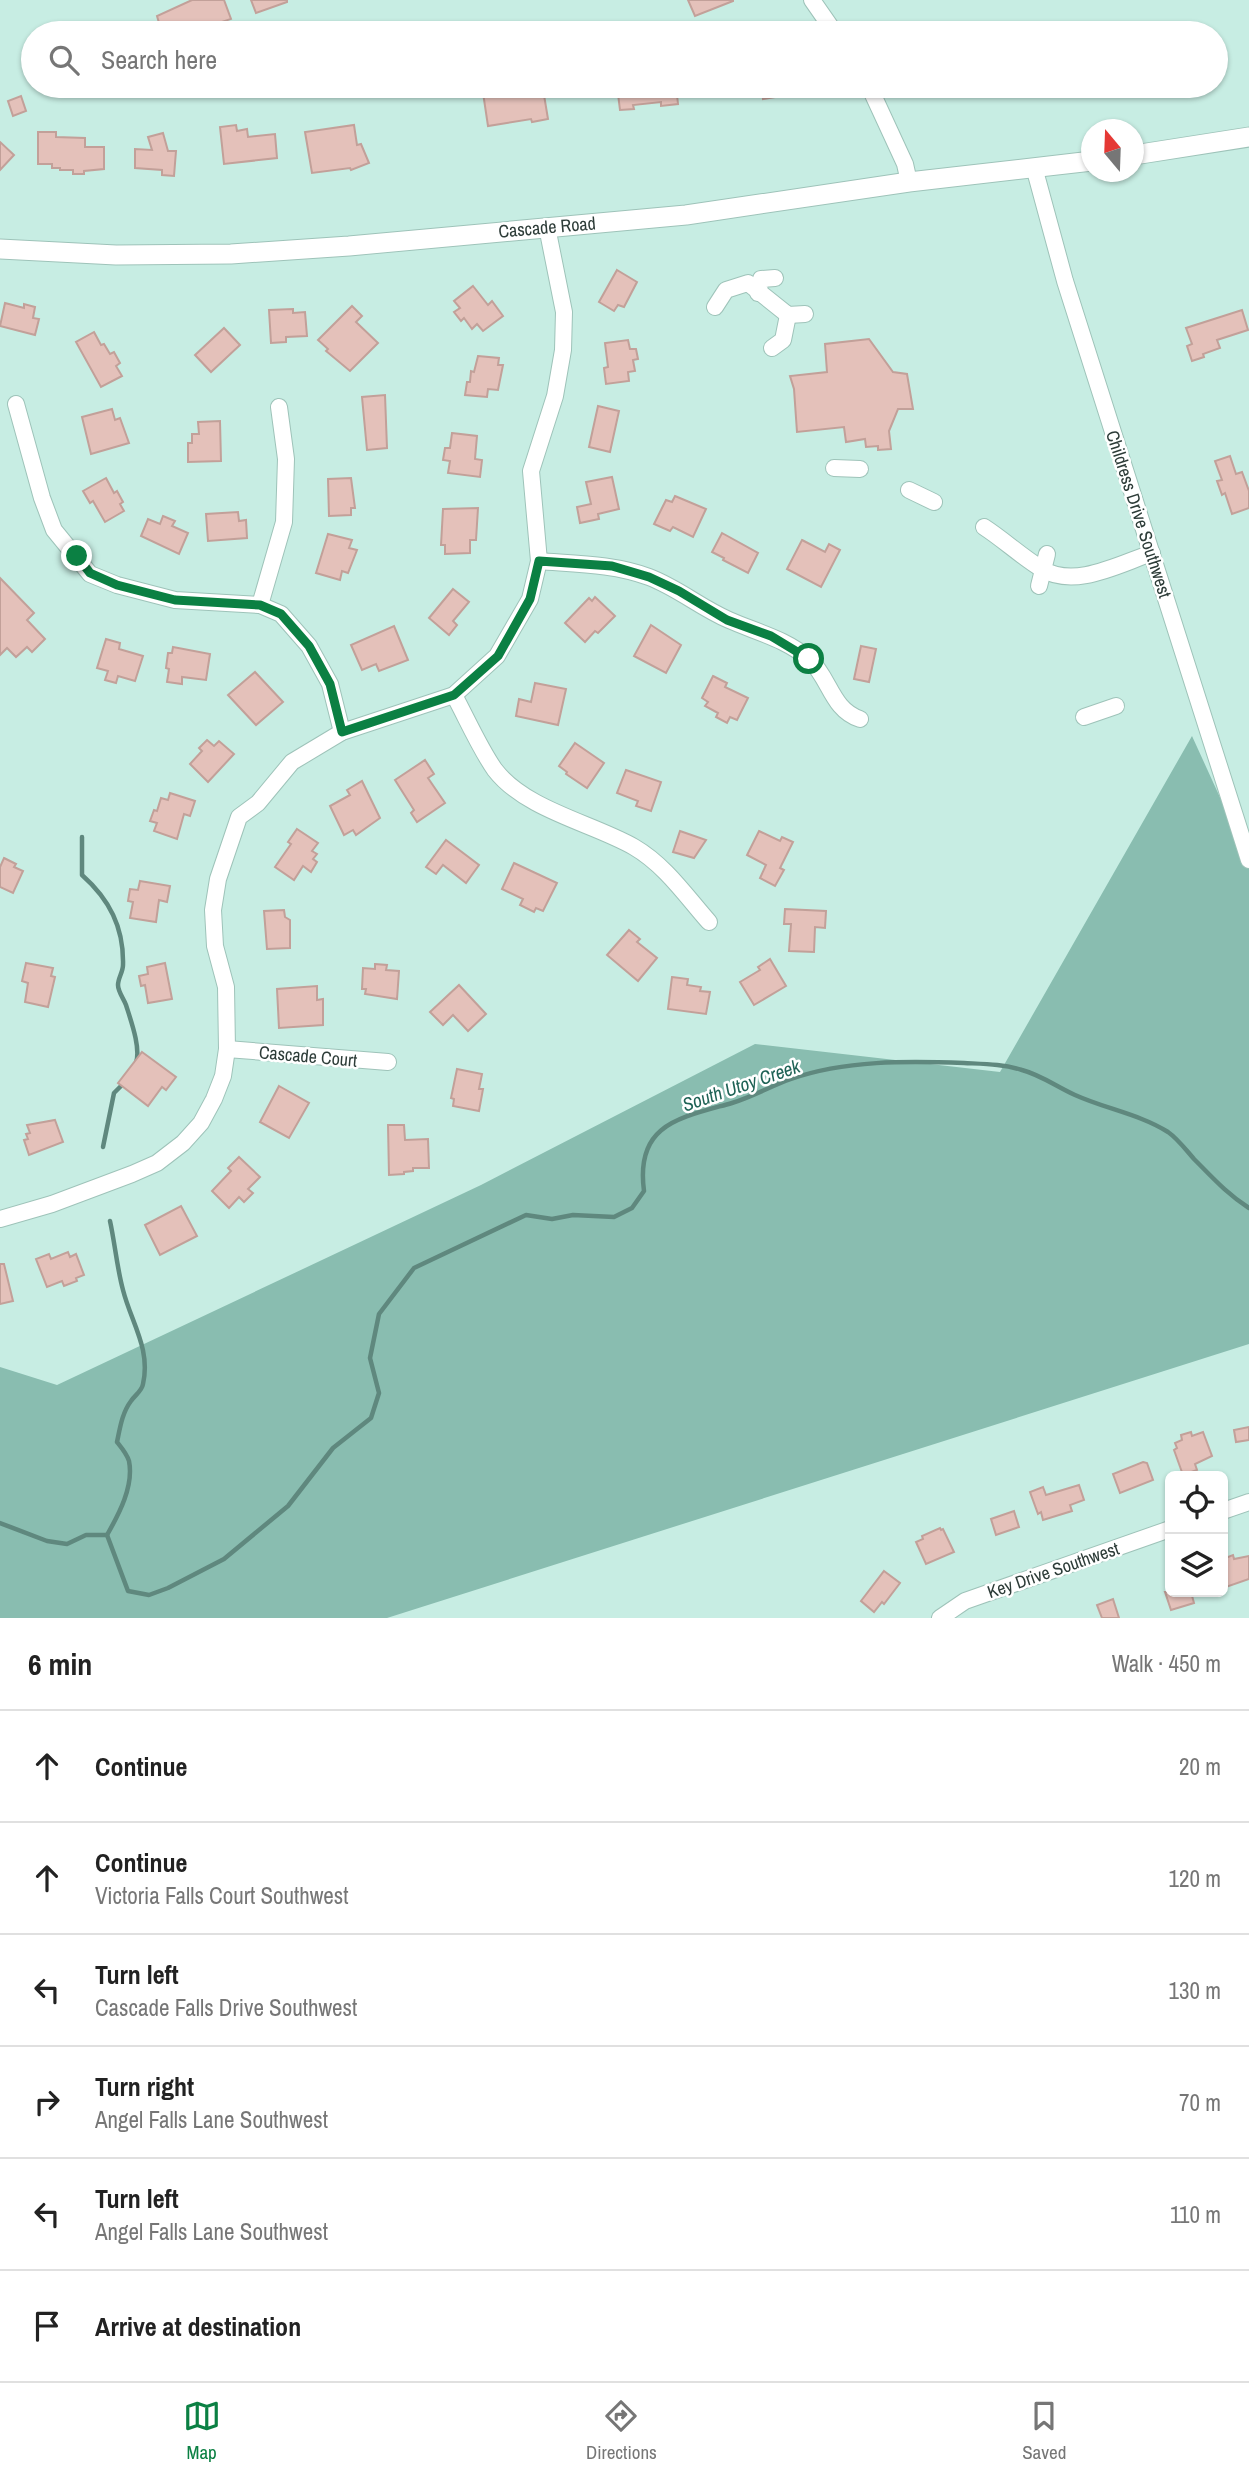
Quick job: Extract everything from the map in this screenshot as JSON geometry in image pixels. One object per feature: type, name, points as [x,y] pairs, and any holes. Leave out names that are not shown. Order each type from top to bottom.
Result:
[{"type":"main road","points":[[1144,153],[1249,137]]},
{"type":"main road","name":"Cascade Road","points":[[0,249],[116,255],[231,254],[349,246],[686,215],[909,182],[1081,161]]},
{"type":"street","points":[[812,0],[827,21]]},
{"type":"street","points":[[875,98],[905,164],[909,182]]},
{"type":"street","name":"Childress Drive Southwest","points":[[1034,167],[1065,281],[1249,860]]},
{"type":"street","points":[[0,1219],[51,1205],[157,1163],[183,1143],[201,1123],[215,1099],[228,1049],[226,987],[215,946],[212,910],[218,879],[239,817],[258,803],[292,762],[342,732],[454,695],[498,656],[530,599],[539,561],[531,471],[555,396],[563,350],[564,312],[547,227]]},
{"type":"street","points":[[715,307],[726,290],[748,283],[765,283],[788,315],[783,340],[772,348]]},
{"type":"street","points":[[788,315],[805,314]]},
{"type":"street","points":[[16,404],[42,498],[54,530],[90,573],[117,585],[175,600],[260,605],[281,614],[309,646],[330,684],[342,732]]},
{"type":"street","points":[[260,605],[284,522],[286,459],[279,407]]},
{"type":"street","points":[[834,468],[860,469]]},
{"type":"street","points":[[909,490],[934,502]]},
{"type":"street","points":[[984,527],[1008,542],[1041,578],[1077,578],[1152,553]]},
{"type":"street","points":[[1041,578],[1047,554]]},
{"type":"street","points":[[539,561],[612,566],[649,577],[679,591],[727,620],[771,636],[809,659],[848,715],[860,719]]},
{"type":"street","points":[[454,695],[496,770],[510,785],[550,811],[609,833],[637,848],[664,869],[709,922]]},
{"type":"street","points":[[1084,717],[1116,706]]},
{"type":"street","name":"Cascade Court","points":[[228,1049],[388,1062]]},
{"type":"street","points":[[1228,1509],[1249,1502]]},
{"type":"street","name":"Key Drive Southwest","points":[[940,1618],[965,1601],[1165,1531]]},
{"type":"green space","points":[[1192,736],[1249,861],[1249,1344],[387,1618],[0,1618],[0,1367],[57,1385],[481,1185],[755,1044],[1000,1072]]},
{"type":"building","points":[[192,0],[224,0],[231,19],[158,21],[157,16]]},
{"type":"building","points":[[251,0],[287,0],[287,2],[256,13]]},
{"type":"building","points":[[688,0],[733,0],[733,1],[695,16]]},
{"type":"building","points":[[21,96],[26,111],[13,116],[8,101]]},
{"type":"building","points":[[484,98],[544,98],[548,119],[488,126]]},
{"type":"building","points":[[618,98],[677,98],[678,104],[661,106],[661,102],[633,105],[634,109],[620,110]]},
{"type":"building","points":[[236,125],[237,131],[247,129],[248,137],[275,134],[277,158],[224,164],[220,127]]},
{"type":"building","points":[[354,125],[357,145],[361,144],[369,163],[351,170],[312,173],[305,132]]},
{"type":"building","points":[[38,132],[56,132],[56,137],[85,138],[85,147],[104,147],[104,169],[73,174],[73,170],[52,168],[52,164],[38,164]]},
{"type":"building","points":[[163,133],[168,151],[176,151],[174,176],[162,175],[162,170],[135,168],[135,149],[152,150],[148,137]]},
{"type":"building","points":[[0,142],[14,155],[0,170]]},
{"type":"building","points":[[617,270],[637,282],[624,307],[618,305],[614,311],[599,302]]},
{"type":"building","points":[[473,286],[488,305],[492,301],[503,316],[483,331],[477,324],[472,329],[464,318],[461,321],[454,312],[460,308],[454,301]]},
{"type":"building","points":[[5,303],[24,308],[24,304],[35,307],[33,318],[39,319],[35,335],[0,326]]},
{"type":"building","points":[[352,306],[362,316],[356,322],[378,343],[350,371],[326,351],[328,349],[318,340]]},
{"type":"building","points":[[293,309],[293,313],[305,312],[307,336],[286,337],[286,342],[271,343],[269,310]]},
{"type":"building","points":[[1242,310],[1248,330],[1217,340],[1220,348],[1192,361],[1187,346],[1192,344],[1186,328]]},
{"type":"building","points":[[224,328],[240,345],[211,372],[195,355]]},
{"type":"building","points":[[94,332],[110,354],[114,352],[120,363],[116,366],[122,376],[101,387],[76,342]]},
{"type":"building","points":[[869,339],[893,372],[907,374],[913,409],[898,409],[889,431],[891,449],[866,447],[865,439],[846,442],[844,427],[797,432],[794,389],[790,376],[827,372],[825,344]]},
{"type":"building","points":[[628,340],[630,349],[636,349],[638,359],[633,360],[635,371],[628,372],[629,381],[606,384],[604,368],[608,367],[605,343]]},
{"type":"building","points":[[478,356],[499,358],[498,365],[503,365],[498,390],[488,389],[487,397],[465,395],[467,382],[470,382],[471,371],[474,372]]},
{"type":"building","points":[[385,395],[387,448],[367,450],[362,397]]},
{"type":"building","points":[[598,406],[619,411],[610,452],[589,447]]},
{"type":"building","points":[[112,409],[115,420],[120,418],[129,443],[91,454],[82,417]]},
{"type":"building","points":[[220,421],[221,461],[188,462],[188,443],[192,443],[192,434],[199,434],[198,422]]},
{"type":"building","points":[[452,433],[477,436],[475,459],[482,460],[480,477],[448,473],[450,461],[443,460],[445,448],[450,448]]},
{"type":"building","points":[[1230,456],[1236,474],[1242,472],[1249,491],[1249,508],[1232,514],[1225,493],[1222,495],[1217,481],[1222,480],[1215,461]]},
{"type":"building","points":[[612,477],[619,509],[598,514],[599,519],[580,523],[577,507],[591,504],[586,482]]},
{"type":"building","points":[[106,478],[114,493],[117,491],[123,502],[120,504],[124,511],[105,522],[93,501],[90,503],[83,491]]},
{"type":"building","points":[[351,478],[355,508],[351,508],[351,515],[329,516],[328,479]]},
{"type":"building","points":[[675,496],[706,509],[693,537],[673,527],[670,531],[654,524],[666,500],[672,502]]},
{"type":"building","points":[[478,508],[476,540],[470,540],[470,553],[445,554],[445,545],[441,545],[443,509]]},
{"type":"building","points":[[238,512],[239,521],[246,520],[247,538],[208,541],[206,514]]},
{"type":"building","points":[[163,516],[175,521],[172,526],[188,533],[179,554],[141,536],[148,519],[160,524]]},
{"type":"building","points":[[722,533],[758,553],[748,573],[712,552]]},
{"type":"building","points":[[328,534],[352,540],[349,548],[357,550],[348,573],[342,571],[340,580],[316,573]]},
{"type":"building","points":[[802,540],[825,552],[829,544],[840,550],[821,587],[787,569]]},
{"type":"building","points":[[0,578],[34,613],[27,620],[45,639],[32,652],[27,647],[16,657],[7,648],[0,655]]},
{"type":"building","points":[[453,589],[469,602],[453,621],[457,625],[449,635],[429,618]]},
{"type":"building","points":[[595,597],[615,616],[585,642],[565,623],[589,598],[592,601]]},
{"type":"building","points":[[651,625],[681,645],[666,673],[634,656]]},
{"type":"building","points":[[394,626],[408,660],[379,671],[376,664],[362,670],[351,645]]},
{"type":"building","points":[[106,639],[120,643],[119,649],[143,656],[135,681],[118,676],[116,683],[105,680],[108,671],[97,668]]},
{"type":"building","points":[[861,646],[876,649],[869,682],[854,679]]},
{"type":"building","points":[[173,647],[210,654],[206,680],[182,677],[182,684],[167,682],[168,653],[172,653]]},
{"type":"building","points":[[255,672],[283,702],[256,725],[228,695]]},
{"type":"building","points":[[713,676],[727,683],[725,687],[748,698],[737,720],[730,717],[727,723],[716,717],[718,713],[705,706],[708,702],[702,698]]},
{"type":"building","points":[[535,683],[566,689],[558,725],[516,716],[519,699],[531,702]]},
{"type":"building","points":[[207,740],[214,746],[219,741],[234,754],[208,782],[190,764],[202,751],[199,748]]},
{"type":"building","points":[[575,743],[604,763],[587,788],[559,766]]},
{"type":"building","points":[[425,760],[434,774],[428,778],[445,803],[417,822],[411,813],[414,810],[395,780]]},
{"type":"building","points":[[626,770],[661,782],[651,811],[636,806],[638,801],[617,793]]},
{"type":"building","points":[[362,781],[380,818],[356,835],[353,830],[344,835],[330,806],[350,795],[347,790]]},
{"type":"building","points":[[170,793],[195,801],[190,816],[184,814],[177,839],[154,831],[157,823],[150,821],[161,798],[168,800]]},
{"type":"building","points":[[297,829],[318,843],[312,851],[317,854],[313,859],[317,862],[311,872],[303,866],[294,880],[275,867],[291,844],[288,842]]},
{"type":"building","points":[[680,831],[706,840],[694,858],[673,852]]},
{"type":"building","points":[[759,831],[780,841],[782,837],[793,842],[780,868],[784,870],[775,886],[760,878],[766,865],[747,855]]},
{"type":"building","points":[[446,840],[479,865],[466,883],[443,865],[436,874],[426,867]]},
{"type":"building","points":[[4,858],[23,871],[13,893],[0,887],[0,867]]},
{"type":"building","points":[[514,863],[557,883],[543,911],[536,908],[534,912],[520,905],[523,899],[502,889]]},
{"type":"building","points":[[140,881],[170,886],[167,902],[159,900],[156,922],[130,918],[133,902],[128,901],[130,889],[138,890]]},
{"type":"building","points":[[785,909],[826,911],[825,928],[815,927],[814,952],[789,951],[791,924],[784,924]]},
{"type":"building","points":[[284,910],[285,917],[290,920],[290,948],[267,949],[264,911]]},
{"type":"building","points":[[629,930],[640,939],[637,942],[657,958],[638,981],[607,955]]},
{"type":"building","points":[[770,959],[786,986],[754,1005],[740,982],[760,970],[758,967]]},
{"type":"building","points":[[26,963],[53,968],[51,976],[55,977],[48,1007],[25,1002],[28,983],[22,981]]},
{"type":"building","points":[[165,963],[172,999],[148,1003],[145,985],[141,986],[139,976],[148,974],[147,967]]},
{"type":"building","points":[[375,964],[387,965],[386,970],[399,971],[397,999],[365,994],[366,989],[362,989],[363,968],[375,969]]},
{"type":"building","points":[[672,977],[688,979],[687,985],[701,987],[700,991],[710,992],[706,1014],[668,1009]]},
{"type":"building","points":[[459,985],[486,1014],[468,1031],[453,1015],[443,1025],[430,1012]]},
{"type":"building","points":[[317,986],[317,1000],[323,999],[323,1025],[279,1028],[277,989]]},
{"type":"building","points":[[142,1052],[176,1077],[166,1090],[162,1087],[148,1106],[118,1083]]},
{"type":"building","points":[[457,1069],[482,1074],[479,1089],[483,1089],[479,1111],[453,1106],[454,1099],[451,1098]]},
{"type":"building","points":[[279,1086],[309,1103],[289,1138],[260,1122]]},
{"type":"building","points":[[55,1120],[63,1142],[29,1155],[24,1140],[28,1139],[26,1134],[30,1133],[27,1125]]},
{"type":"building","points":[[388,1125],[404,1125],[405,1140],[428,1139],[429,1168],[413,1168],[413,1171],[404,1174],[389,1175]]},
{"type":"building","points":[[239,1157],[260,1177],[248,1189],[253,1193],[244,1202],[239,1197],[229,1208],[212,1191],[231,1171],[228,1168]]},
{"type":"building","points":[[181,1206],[197,1236],[160,1255],[145,1225]]},
{"type":"building","points":[[68,1252],[70,1257],[76,1254],[84,1275],[64,1286],[62,1281],[47,1287],[36,1259],[49,1254],[51,1259]]},
{"type":"building","points":[[0,1264],[4,1264],[13,1301],[0,1304]]},
{"type":"building","points":[[1249,1427],[1249,1440],[1236,1442],[1234,1430]]},
{"type":"building","points":[[1191,1432],[1192,1436],[1203,1432],[1212,1456],[1195,1464],[1197,1470],[1182,1471],[1174,1450],[1177,1448],[1175,1443],[1182,1440],[1181,1435]]},
{"type":"building","points":[[1143,1462],[1147,1463],[1153,1480],[1120,1493],[1113,1474]]},
{"type":"building","points":[[1079,1485],[1084,1500],[1070,1505],[1072,1511],[1043,1520],[1041,1512],[1038,1514],[1030,1492],[1043,1487],[1046,1495]]},
{"type":"building","points":[[1014,1511],[1019,1527],[996,1535],[991,1519]]},
{"type":"building","points":[[940,1528],[954,1552],[926,1564],[916,1542],[923,1539],[922,1536]]},
{"type":"building","points":[[1233,1555],[1234,1559],[1249,1556],[1249,1579],[1228,1586],[1228,1557]]},
{"type":"building","points":[[884,1571],[900,1583],[884,1604],[882,1602],[874,1612],[861,1601]]},
{"type":"building","points":[[1167,1597],[1192,1597],[1194,1603],[1171,1610]]},
{"type":"building","points":[[1113,1599],[1119,1618],[1102,1618],[1097,1605]]},
{"type":"waterway","points":[[82,837],[82,875],[107,904],[121,938],[123,965],[118,988],[135,1034],[136,1063]]},
{"type":"waterway","name":"South Utoy Creek","points":[[107,1535],[128,1591],[149,1595],[224,1559],[288,1506],[333,1448],[371,1418],[379,1393],[370,1358],[379,1314],[414,1268],[526,1215],[552,1219],[573,1215],[614,1217],[632,1208],[644,1191],[646,1151],[654,1138],[665,1128],[678,1120],[739,1101],[812,1073],[854,1065],[898,1062],[986,1064],[1029,1072],[1075,1095],[1168,1132],[1220,1185],[1249,1208]]},
{"type":"waterway","points":[[103,1147],[114,1093],[124,1083]]},
{"type":"waterway","points":[[107,1535],[121,1509],[129,1480],[129,1461],[117,1442],[120,1426],[128,1406],[140,1391],[145,1371],[142,1347],[121,1282],[110,1221]]},
{"type":"waterway","name":"South Utoy Creek","points":[[0,1523],[47,1541],[67,1544],[86,1535],[107,1535]]},
{"type":"route","points":[[77,556],[90,573],[117,585],[175,600],[260,605],[281,614],[309,646],[330,684],[342,732],[454,695],[498,656],[530,599],[539,561],[612,566],[649,577],[679,591],[727,620],[771,636],[809,659]]}]
